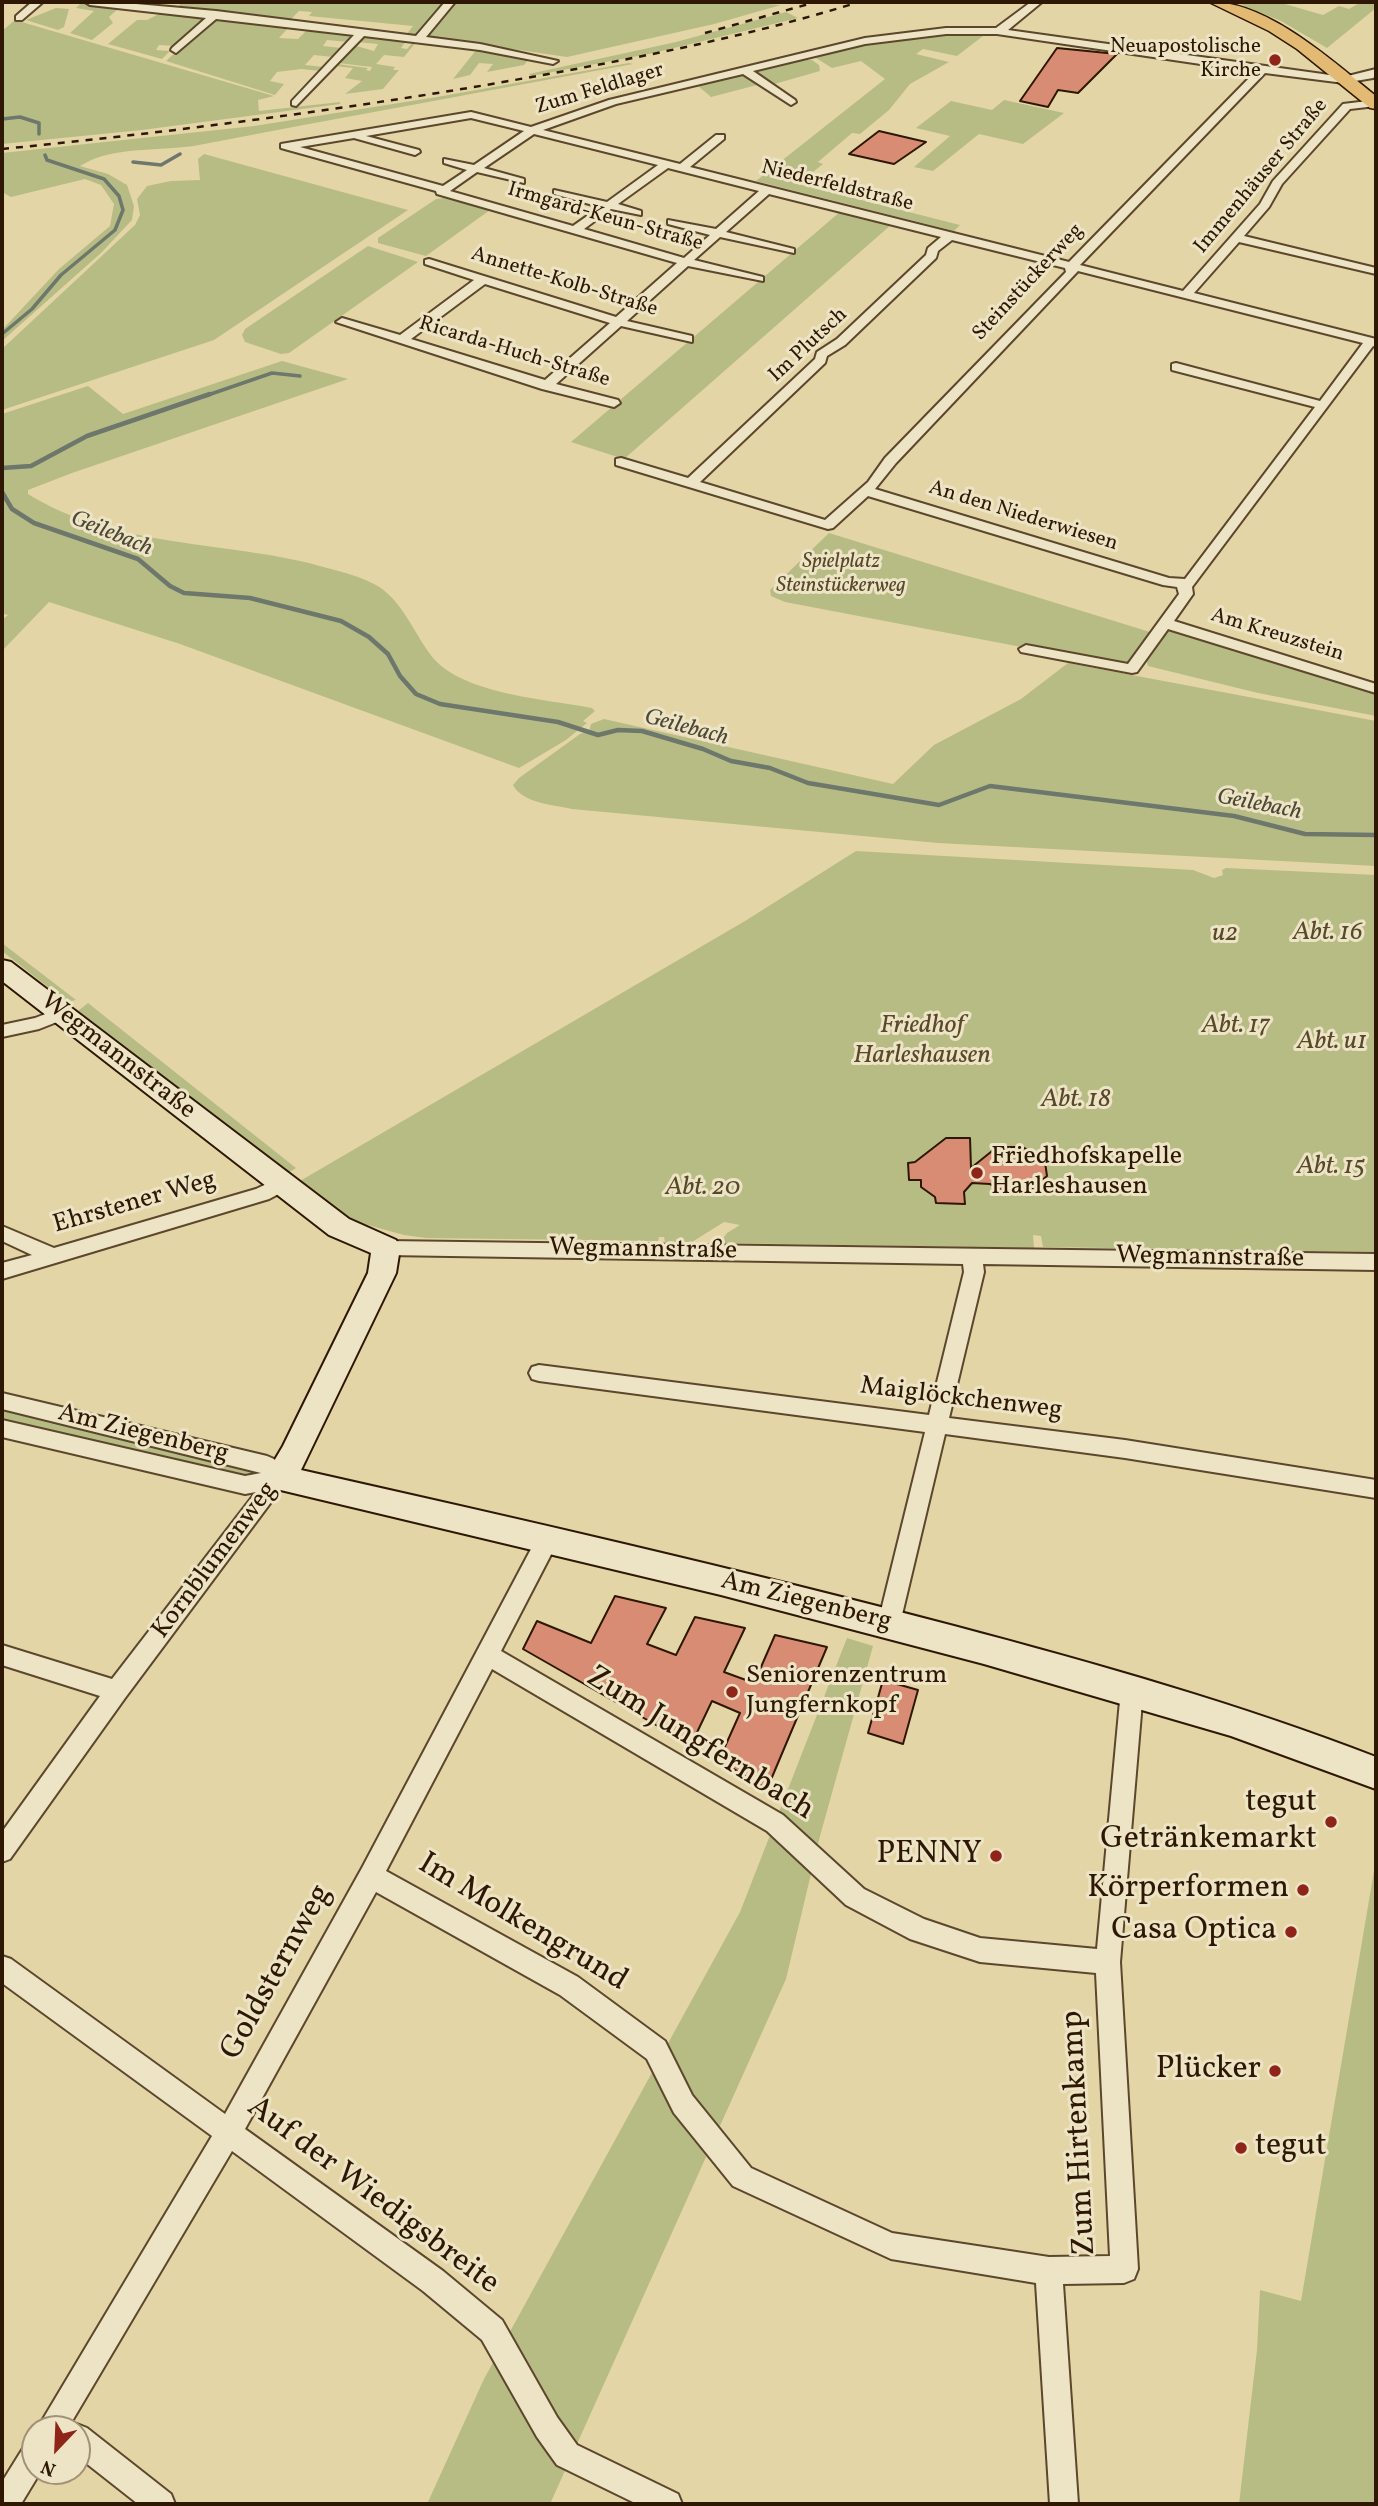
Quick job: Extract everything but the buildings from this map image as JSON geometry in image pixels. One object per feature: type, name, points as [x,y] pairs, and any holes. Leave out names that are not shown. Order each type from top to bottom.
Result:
[{"type":"main road","points":[[1217,2],[1275,28],[1303,46],[1376,104]]},
{"type":"street","points":[[19,18],[38,2]]},
{"type":"street","points":[[90,2],[163,12],[216,14],[297,27],[419,39],[553,61]]},
{"type":"street","points":[[419,39],[450,2]]},
{"type":"street","points":[[997,31],[1037,2]]},
{"type":"street","points":[[176,50],[216,14]]},
{"type":"street","name":"Zum Feldlager","points":[[443,191],[533,130],[613,102],[864,41],[946,31],[997,31],[1344,80]]},
{"type":"street","points":[[296,103],[361,33]]},
{"type":"street","points":[[744,70],[791,102]]},
{"type":"street","name":"Steinstückerweg","points":[[691,483],[828,524],[857,495],[866,491],[888,467],[890,461],[1072,273],[1071,267],[1262,70]]},
{"type":"street","points":[[1344,80],[1369,76],[1376,72]]},
{"type":"street","name":"Immenhäuser Straße","points":[[1186,295],[1265,205],[1277,183],[1347,106],[1376,104]]},
{"type":"street","name":"Niederfeldstraße","points":[[285,146],[471,114],[1373,342]]},
{"type":"street","points":[[351,135],[415,152]]},
{"type":"street","points":[[682,168],[720,137]]},
{"type":"street","name":"Irmgard-Keun-Straße","points":[[285,146],[686,262],[759,279]]},
{"type":"street","points":[[448,161],[520,181]]},
{"type":"street","points":[[576,230],[667,164]]},
{"type":"street","points":[[546,386],[768,189]]},
{"type":"street","points":[[558,192],[637,213]]},
{"type":"street","points":[[672,222],[790,251]]},
{"type":"street","name":"Im Plutsch","points":[[691,483],[821,360],[821,355],[841,342],[932,256],[932,250],[949,236]]},
{"type":"street","points":[[1237,238],[1376,271]]},
{"type":"street","name":"Annette-Kolb-Straße","points":[[429,262],[618,322],[688,339]]},
{"type":"street","name":"Ricarda-Huch-Straße","points":[[403,339],[482,280]]},
{"type":"street","name":"Ricarda-Huch-Straße","points":[[342,322],[546,386],[614,403]]},
{"type":"street","points":[[1026,649],[1132,669],[1186,594],[1184,584],[1193,581],[1322,405],[1373,342]]},
{"type":"street","points":[[1176,367],[1322,405]]},
{"type":"street","points":[[621,462],[691,483]]},
{"type":"street","name":"An den Niederwiesen","points":[[866,491],[971,524],[1056,546],[1168,582],[1184,584]]},
{"type":"street","name":"Am Kreuzstein","points":[[1165,623],[1376,689]]},
{"type":"street","name":"Wegmannstraße","points":[[2,968],[339,1227],[386,1248],[1376,1262]]},
{"type":"street","points":[[2,1031],[38,1023],[61,1014]]},
{"type":"street","name":"Ehrstener Weg","points":[[2,1271],[262,1194],[281,1184]]},
{"type":"street","points":[[2,1233],[53,1256]]},
{"type":"street","name":"Kornblumenweg","points":[[2,1851],[117,1691],[294,1455],[382,1273],[386,1248]]},
{"type":"street","points":[[889,1623],[974,1272],[972,1256]]},
{"type":"street","name":"Maiglöckchenweg","points":[[538,1373],[1125,1449],[1376,1489]]},
{"type":"street","name":"Am Ziegenberg","points":[[2,1401],[267,1465],[279,1478]]},
{"type":"street","name":"Am Ziegenberg","points":[[2,1428],[245,1485],[279,1478],[889,1623],[1132,1690],[1326,1753],[1376,1773]]},
{"type":"street","name":"Goldsternweg","points":[[70,2415],[371,1876],[547,1541]]},
{"type":"street","points":[[2,1655],[117,1691]]},
{"type":"street","name":"Zum Jungfernbach","points":[[488,1655],[775,1823],[855,1898],[919,1930],[980,1950],[1108,1962]]},
{"type":"street","name":"Zum Hirtenkamp","points":[[1064,2504],[1049,2271],[1124,2269],[1108,1962],[1132,1690]]},
{"type":"street","points":[[1326,1753],[1376,1750]]},
{"type":"street","name":"Im Molkengrund","points":[[371,1876],[569,1986],[656,2050],[683,2104],[742,2177],[891,2246],[1049,2271]]},
{"type":"street","name":"Auf der Wiedigsbreite","points":[[2,1968],[432,2281],[492,2330],[547,2427],[567,2455],[668,2504]]},
{"type":"street","points":[[91,2451],[161,2504]]},
{"type":"street","points":[[5,2504],[21,2478]]},
{"type":"green space","points":[[171,2],[444,2],[417,34],[406,35],[413,26],[309,16],[312,12],[299,11],[288,22],[217,10],[176,9],[181,3]]},
{"type":"green space","points":[[456,2],[738,2],[781,5],[714,24],[567,57],[428,35]]},
{"type":"green space","points":[[1235,2],[1278,2],[1323,15],[1339,6],[1349,9],[1361,2],[1372,2],[1376,8],[1327,48],[1281,21]]},
{"type":"green space","points":[[81,3],[118,9],[109,17],[113,23],[92,40],[70,33],[94,11],[76,8]]},
{"type":"green space","points":[[56,8],[69,9],[64,27],[58,30],[26,20]]},
{"type":"green space","points":[[786,12],[798,18],[649,54],[531,76],[529,74],[676,42]]},
{"type":"green space","points":[[159,14],[200,15],[206,19],[176,46],[159,45],[156,50],[170,51],[162,59],[108,44],[137,20],[147,20]]},
{"type":"green space","points":[[217,18],[288,28],[279,38],[298,39],[307,30],[354,35],[348,42],[327,40],[323,46],[341,48],[333,57],[314,55],[305,65],[324,67],[321,71],[301,69],[277,72],[270,81],[284,84],[275,95],[166,61]]},
{"type":"green space","points":[[15,20],[274,96],[258,100],[259,111],[340,104],[142,130],[2,144],[2,31]]},
{"type":"green space","points":[[987,33],[957,56],[923,49],[916,54],[949,62],[910,84],[889,110],[860,134],[852,133],[818,162],[823,164],[798,184],[960,225],[954,231],[756,181],[885,79],[861,61],[832,68],[816,58],[878,41]]},
{"type":"green space","points":[[366,36],[407,40],[401,48],[407,49],[417,41],[404,57],[384,55],[376,64],[399,70],[383,89],[345,94],[362,81],[345,78],[353,68],[335,66],[337,64],[368,68],[366,70],[370,71],[372,67],[338,63],[353,45],[374,51],[378,44],[357,42]]},
{"type":"green space","points":[[477,49],[529,59],[524,65],[487,72],[493,64],[479,63],[470,75],[453,79]]},
{"type":"green space","points":[[812,60],[819,65],[820,71],[771,85],[754,72]]},
{"type":"green space","points":[[633,64],[199,145],[122,152],[93,159],[80,166],[108,174],[127,185],[134,206],[132,220],[101,253],[2,341],[2,330],[59,269],[110,226],[114,204],[101,185],[85,179],[11,197],[2,192],[2,153],[254,126]]},
{"type":"green space","points":[[740,74],[747,75],[761,84],[711,97],[697,85]]},
{"type":"green space","points":[[1004,100],[1064,113],[1023,144],[979,134],[933,171],[914,167],[950,136],[916,128],[951,101],[992,110]]},
{"type":"green space","points":[[204,154],[408,210],[214,340],[2,410],[2,349],[135,225],[140,215],[137,199],[147,186],[171,181],[200,180],[198,159]]},
{"type":"green space","points":[[444,198],[490,210],[426,256],[378,243],[378,238],[436,199]]},
{"type":"green space","points":[[841,211],[892,224],[624,459],[571,442]]},
{"type":"green space","points":[[368,246],[418,262],[289,353],[281,354],[245,342],[242,335],[245,329]]},
{"type":"green space","points":[[282,361],[348,379],[72,473],[28,490],[28,494],[60,511],[129,533],[274,556],[367,580],[392,598],[430,654],[443,667],[461,678],[504,693],[592,708],[595,711],[583,721],[587,723],[566,740],[519,768],[180,644],[49,602],[2,651],[2,620],[8,615],[2,613],[2,414],[88,386],[123,414]]},
{"type":"green space","name":"Spielplatz Steinstückerweg","points":[[829,533],[1150,632],[1127,663],[1116,665],[785,602],[771,596],[770,590]]},
{"type":"green space","points":[[1172,630],[1376,692],[1376,716],[1258,693],[1148,666],[1145,656],[1161,635]]},
{"type":"green space","points":[[1068,663],[1376,721],[1376,866],[938,843],[572,809],[523,796],[513,785],[580,734],[589,731],[591,724],[604,719],[893,784],[934,745],[1021,699]]},
{"type":"green space","name":"Friedhof Harleshausen","points":[[856,851],[1193,870],[1214,878],[1223,875],[1222,870],[1226,868],[1376,875],[1376,1252],[1043,1247],[1041,1236],[1033,1235],[1034,1248],[720,1243],[727,1233],[740,1225],[724,1222],[692,1242],[665,1242],[664,1237],[659,1237],[658,1241],[426,1238],[360,1223],[341,1213],[300,1181],[745,921]]},
{"type":"green space","points":[[2,943],[76,1000],[67,1002],[2,951]]},
{"type":"green space","points":[[88,1003],[296,1168],[288,1173],[78,1011]]},
{"type":"green space","points":[[2,1409],[258,1469],[253,1478],[2,1419]]},
{"type":"green space","points":[[847,1638],[873,1646],[820,1836],[786,1979],[550,2504],[427,2504],[484,2379],[740,1912]]},
{"type":"green space","points":[[1376,1859],[1376,2504],[1239,2504],[1257,2350],[1260,2290],[1301,2301]]},
{"type":"waterway","name":"Geilebach","points":[[2,119],[20,117],[39,123],[39,134]]},
{"type":"waterway","points":[[133,162],[161,165],[180,154]]},
{"type":"waterway","name":"Geilebach","points":[[2,334],[32,309],[61,275],[115,230],[123,210],[119,196],[104,179],[47,160],[45,155]]},
{"type":"waterway","points":[[205,396],[272,373],[300,376]]},
{"type":"waterway","points":[[2,468],[31,466],[87,436],[210,394]]},
{"type":"waterway","name":"Geilebach","points":[[2,492],[12,509],[34,523],[138,559],[170,586],[184,593],[250,598],[341,621],[369,637],[388,654],[400,676],[416,694],[440,704],[558,722],[598,735],[618,730],[642,731],[703,749],[731,761],[770,768],[808,783],[939,805],[990,786],[1234,816],[1305,834],[1376,835]]},
{"type":"railway","points":[[705,33],[816,2]]},
{"type":"railway","points":[[2,149],[244,121],[486,85],[721,39],[859,2]]},
{"type":"place","name":"Neuapostolische Kirche","points":[[1275,60]]},
{"type":"place","name":"Friedhofskapelle Harleshausen","points":[[977,1173]]},
{"type":"place","name":"Seniorenzentrum Jungfernkopf","points":[[732,1692]]},
{"type":"place","name":"tegut Getränkemarkt","points":[[1331,1822]]},
{"type":"place","name":"PENNY","points":[[996,1856]]},
{"type":"place","name":"Körperformen","points":[[1303,1890]]},
{"type":"place","name":"Casa Optica","points":[[1291,1932]]},
{"type":"place","name":"Plücker","points":[[1275,2071]]},
{"type":"place","name":"tegut","points":[[1241,2148]]},
{"type":"park label","name":"Abt. 16","points":[[1328,934]]},
{"type":"park label","name":"u2","points":[[1225,935]]},
{"type":"park label","name":"Abt. 17","points":[[1236,1027]]},
{"type":"park label","name":"Abt. u1","points":[[1332,1043]]},
{"type":"park label","name":"Abt. 18","points":[[1076,1101]]},
{"type":"park label","name":"Abt. 15","points":[[1331,1168]]},
{"type":"park label","name":"Abt. 20","points":[[703,1189]]}]
